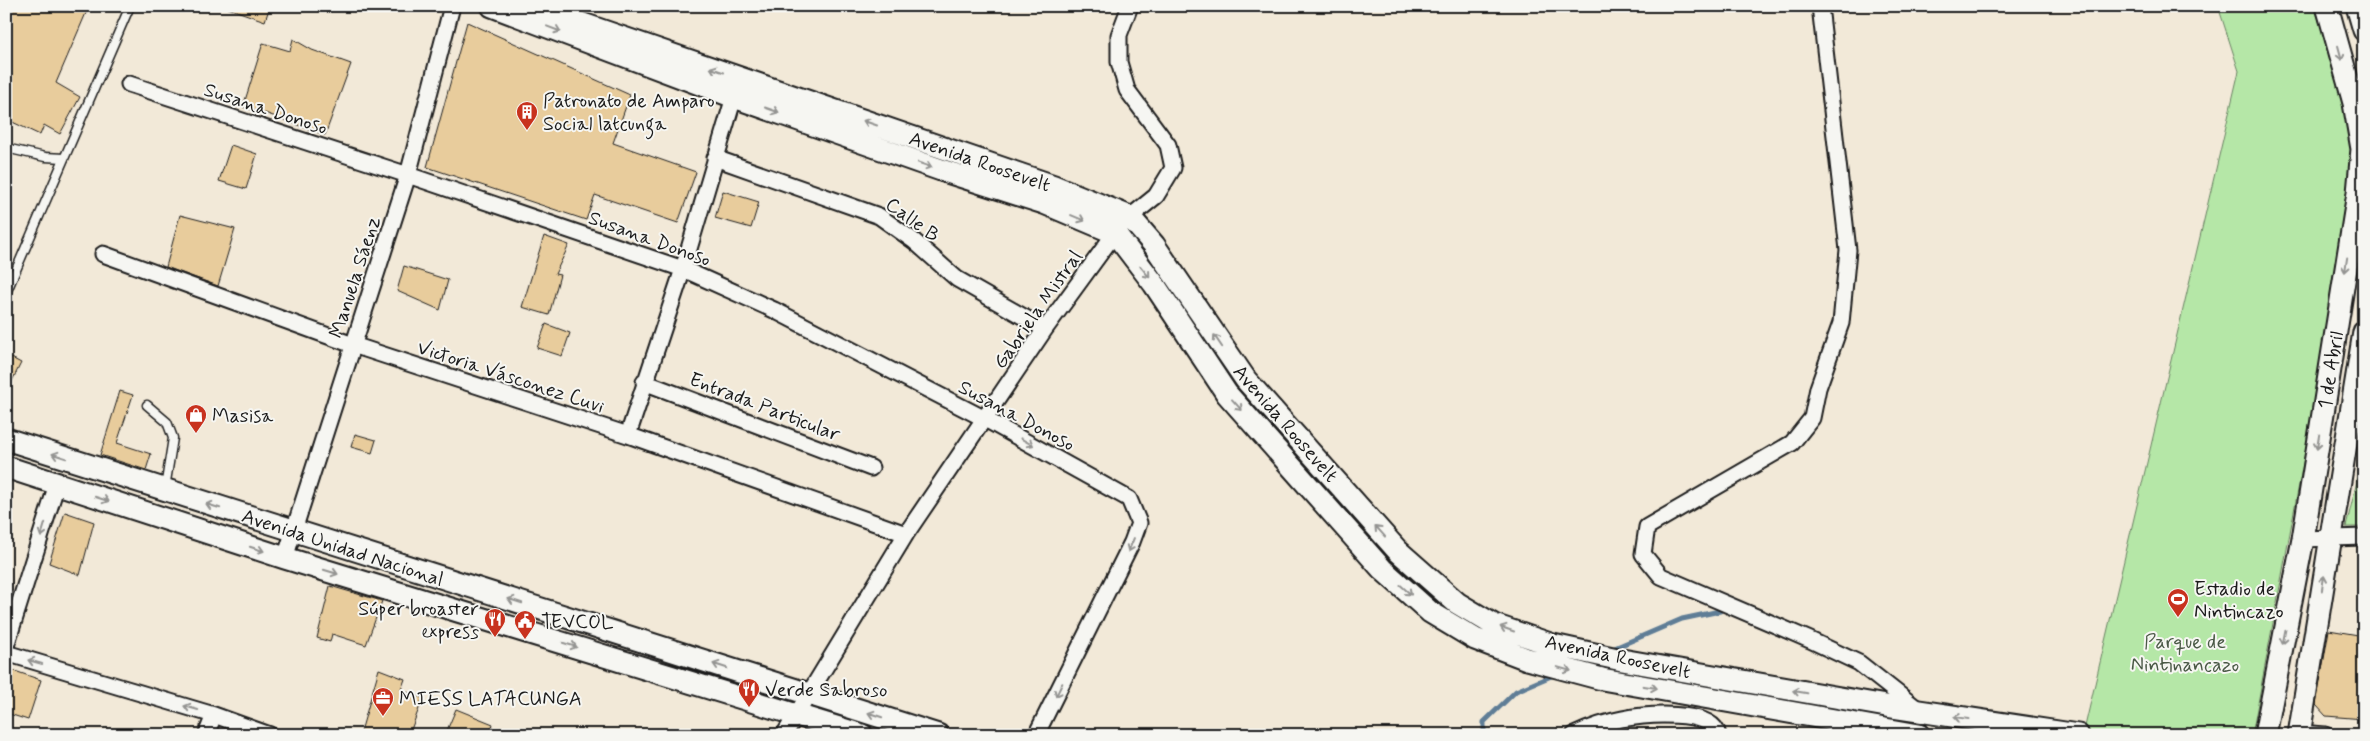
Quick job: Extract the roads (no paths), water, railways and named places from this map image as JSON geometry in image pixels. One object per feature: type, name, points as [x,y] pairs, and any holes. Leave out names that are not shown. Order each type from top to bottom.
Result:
[{"type":"street","name":"Manuela Sáenz","points":[[285,558],[408,175],[452,6]]},
{"type":"street","name":"Avenida Roosevelt","points":[[492,6],[734,97],[1044,204],[1115,233],[1154,284],[1226,394],[1382,568],[1430,612],[1475,639],[1527,659],[1602,679],[1919,735]]},
{"type":"street","name":"Avenida Roosevelt","points":[[539,6],[580,23],[1045,182],[1130,217],[1154,245],[1246,380],[1398,551],[1457,602],[1486,620],[1553,645],[1622,660],[1921,712],[2078,735]]},
{"type":"street","name":"Gabriela Mistral","points":[[784,735],[906,534],[1045,329],[1115,233],[1130,217],[1156,196],[1173,168],[1168,145],[1127,90],[1119,62],[1119,35],[1130,6]]},
{"type":"street","points":[[1820,6],[1848,250],[1841,324],[1818,388],[1812,418],[1792,443],[1647,527],[1643,554],[1660,576],[1859,663],[1921,712]]},
{"type":"street","name":"1 de Abril","points":[[2265,735],[2302,539],[2358,192],[2362,149],[2354,103],[2327,6]]},
{"type":"street","points":[[2357,6],[2364,30]]},
{"type":"street","name":"Susana Donoso","points":[[128,84],[408,175],[683,269],[774,310],[984,419],[1129,499],[1138,522],[1132,542],[1036,735]]},
{"type":"street","points":[[628,435],[683,269],[734,97]]},
{"type":"street","name":"Calle B","points":[[715,158],[879,216],[914,241],[957,279],[1045,329]]},
{"type":"street","name":"Victoria Vásconez Cuvi","points":[[103,254],[352,345],[628,435],[906,534]]},
{"type":"street","name":"1 de Abril","points":[[2299,734],[2364,332]]},
{"type":"street","name":"Entrada Particular","points":[[644,382],[870,468]]},
{"type":"street","name":"Avenida Unidad Nacional","points":[[6,439],[938,735]]},
{"type":"street","name":"Avenida Unidad Nacional","points":[[6,467],[285,558],[862,735]]},
{"type":"street","points":[[6,646],[57,484]]},
{"type":"street","points":[[2302,539],[2364,537]]},
{"type":"street","points":[[6,653],[214,715],[270,735]]},
{"type":"street","points":[[1883,728],[1886,706]]},
{"type":"street","points":[[206,735],[214,715]]},
{"type":"street","points":[[1574,735],[1622,719],[1670,715],[1710,721],[1717,730],[1718,735]]},
{"type":"street","points":[[2299,734],[2325,735]]},
{"type":"lane","points":[[6,293],[130,6]]},
{"type":"lane","points":[[6,148],[45,157],[64,158]]},
{"type":"lane","points":[[147,405],[167,422],[173,438],[164,490]]},
{"type":"waterway","points":[[1610,650],[1682,619],[1720,611]]},
{"type":"waterway","points":[[1484,735],[1484,722],[1516,691],[1556,674]]},
{"type":"place","name":"Patronato de Amparo Social latcunga","points":[[527,131]]},
{"type":"place","name":"Masisa","points":[[196,434]]},
{"type":"place","name":"Estadio de Nintincazo","points":[[2178,618]]},
{"type":"place","name":"Súper broaster express","points":[[495,638]]},
{"type":"place","name":"TEVCOL","points":[[525,640]]},
{"type":"place","name":"Verde Sabroso","points":[[749,708]]},
{"type":"place","name":"MIESS LATACUNGA","points":[[383,717]]},
{"type":"park label","name":"Parque de Nintinancazo","points":[[2185,652]]}]
